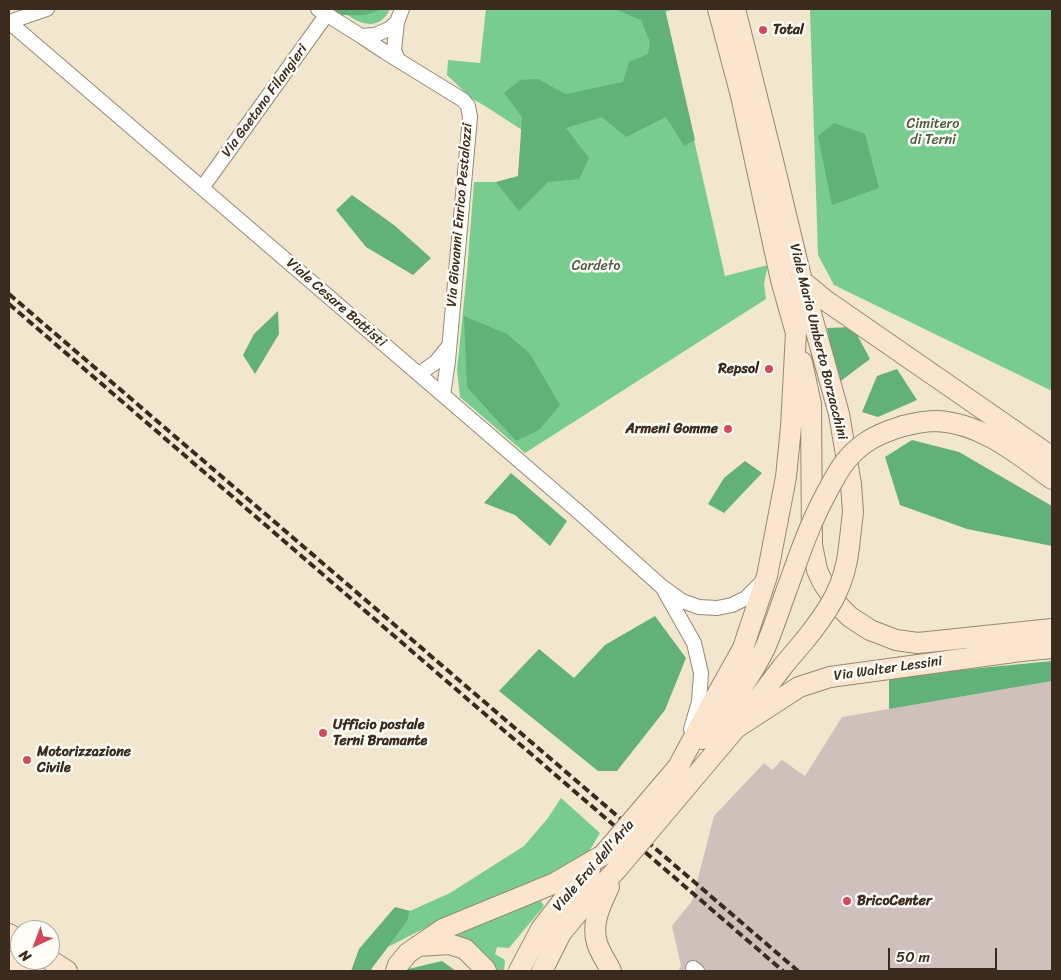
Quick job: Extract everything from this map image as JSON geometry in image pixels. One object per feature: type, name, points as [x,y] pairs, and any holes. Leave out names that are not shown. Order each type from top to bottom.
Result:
[{"type":"main road","name":"Viale Mario Umberto Borzacchini","points":[[685,773],[716,714],[743,648],[767,576],[786,477],[791,427],[796,333],[781,280],[743,105],[718,9]]},
{"type":"main road","name":"Viale Mario Umberto Borzacchini","points":[[685,773],[716,714],[783,666],[832,604],[847,565],[853,512],[851,484],[839,414],[802,281],[735,9]]},
{"type":"main road","points":[[802,281],[825,300],[1052,457]]},
{"type":"main road","name":"Via Walter Lessini","points":[[796,333],[811,404],[812,545],[817,570],[839,606],[850,617],[870,630],[896,640],[918,643],[1052,629]]},
{"type":"main road","points":[[716,714],[744,685],[765,647],[814,516],[840,468],[866,442],[879,434],[922,422],[938,421],[961,424],[984,433],[1052,479]]},
{"type":"main road","name":"Via Walter Lessini","points":[[716,714],[830,677],[1002,653],[1052,648]]},
{"type":"main road","name":"Viale Eroi dell'Aria","points":[[542,971],[561,933],[586,903],[611,862],[685,773]]},
{"type":"main road","points":[[396,971],[398,965],[408,953],[443,929],[611,862]]},
{"type":"main road","points":[[611,862],[598,910],[596,927],[597,943],[611,971]]},
{"type":"main road","name":"Viale Eroi dell'Aria","points":[[519,971],[541,929],[564,899],[611,862]]},
{"type":"main road","points":[[418,946],[449,944],[465,950],[486,971]]},
{"type":"main road","points":[[9,962],[24,971]]},
{"type":"street","points":[[9,22],[47,9]]},
{"type":"street","name":"Via Giovanni Enrico Pestalozzi","points":[[322,12],[463,100],[468,106],[470,117],[444,395]]},
{"type":"street","name":"Via Gaetano Filangieri","points":[[202,188],[322,12]]},
{"type":"street","points":[[361,36],[376,35],[389,29],[400,15]]},
{"type":"street","points":[[398,60],[394,50],[400,15]]},
{"type":"street","name":"Viale Cesare Battisti","points":[[9,22],[444,395],[661,586],[682,601],[699,607],[716,608],[732,605],[746,598],[767,576]]},
{"type":"street","points":[[419,374],[436,362],[448,347]]},
{"type":"street","name":"Viale Cesare Battisti","points":[[661,586],[694,643],[701,673],[716,714]]},
{"type":"shaded area","points":[[1052,681],[1052,971],[678,971],[681,966],[672,926],[692,901],[714,816],[764,763],[772,770],[782,760],[805,776],[842,717]]},
{"type":"green space","points":[[332,9],[378,9],[364,15],[338,15]]},
{"type":"green space","points":[[340,9],[390,9],[379,22],[366,24]]},
{"type":"green space","name":"Cardeto","points":[[486,9],[675,9],[665,12],[725,276],[768,265],[764,284],[766,299],[525,453],[460,397],[457,370],[474,182],[496,182],[518,177],[522,130],[471,98],[447,75],[448,60],[480,63]]},
{"type":"green space","points":[[615,9],[665,9],[695,140],[684,146],[666,117],[626,137],[602,117],[566,128],[589,158],[579,179],[548,182],[519,211],[496,182],[518,176],[522,117],[504,93],[520,80],[538,79],[566,94],[623,82],[629,62],[648,54],[650,42],[641,20]]},
{"type":"green space","name":"Cimitero di Terni","points":[[810,9],[1052,9],[1052,391],[834,285],[818,255]]},
{"type":"green space","points":[[834,123],[865,134],[879,188],[832,205],[818,136]]},
{"type":"green space","points":[[352,195],[394,225],[431,258],[413,275],[366,247],[336,210]]},
{"type":"green space","points":[[278,311],[279,334],[255,374],[243,355],[254,334]]},
{"type":"green space","points":[[464,316],[507,334],[530,354],[560,405],[539,430],[516,441],[467,387]]},
{"type":"green space","points":[[853,327],[870,359],[838,383],[827,328]]},
{"type":"green space","points":[[897,369],[917,400],[878,417],[862,412],[877,376]]},
{"type":"green space","points":[[912,440],[959,452],[1052,506],[1052,546],[967,529],[900,505],[885,457]]},
{"type":"green space","points":[[745,461],[762,473],[724,513],[708,504],[724,478]]},
{"type":"green space","points":[[511,473],[567,521],[550,546],[515,515],[484,503]]},
{"type":"green space","points":[[655,616],[686,658],[665,710],[617,771],[598,771],[499,691],[539,649],[574,678],[605,645]]},
{"type":"green space","points":[[1052,661],[1052,681],[889,709],[889,677]]},
{"type":"green space","points":[[561,798],[600,833],[585,858],[530,888],[431,925],[388,947],[407,922],[410,911],[450,893],[524,846],[548,818]]},
{"type":"green space","points":[[539,898],[544,906],[509,948],[497,947],[495,954],[505,960],[504,971],[492,971],[453,937],[453,931]]},
{"type":"green space","points":[[395,907],[410,911],[407,922],[371,971],[351,971],[359,949]]},
{"type":"green space","points":[[442,961],[456,971],[408,971],[408,969]]},
{"type":"railway","points":[[9,294],[798,971]]},
{"type":"railway","points":[[9,304],[783,971]]},
{"type":"place","name":"Total","points":[[763,30]]},
{"type":"place","name":"Repsol","points":[[769,369]]},
{"type":"place","name":"Armeni Gomme","points":[[728,429]]},
{"type":"place","name":"Ufficio postale Terni Bramante","points":[[323,733]]},
{"type":"place","name":"Motorizzazione Civile","points":[[27,760]]},
{"type":"place","name":"BricoCenter","points":[[847,901]]}]
